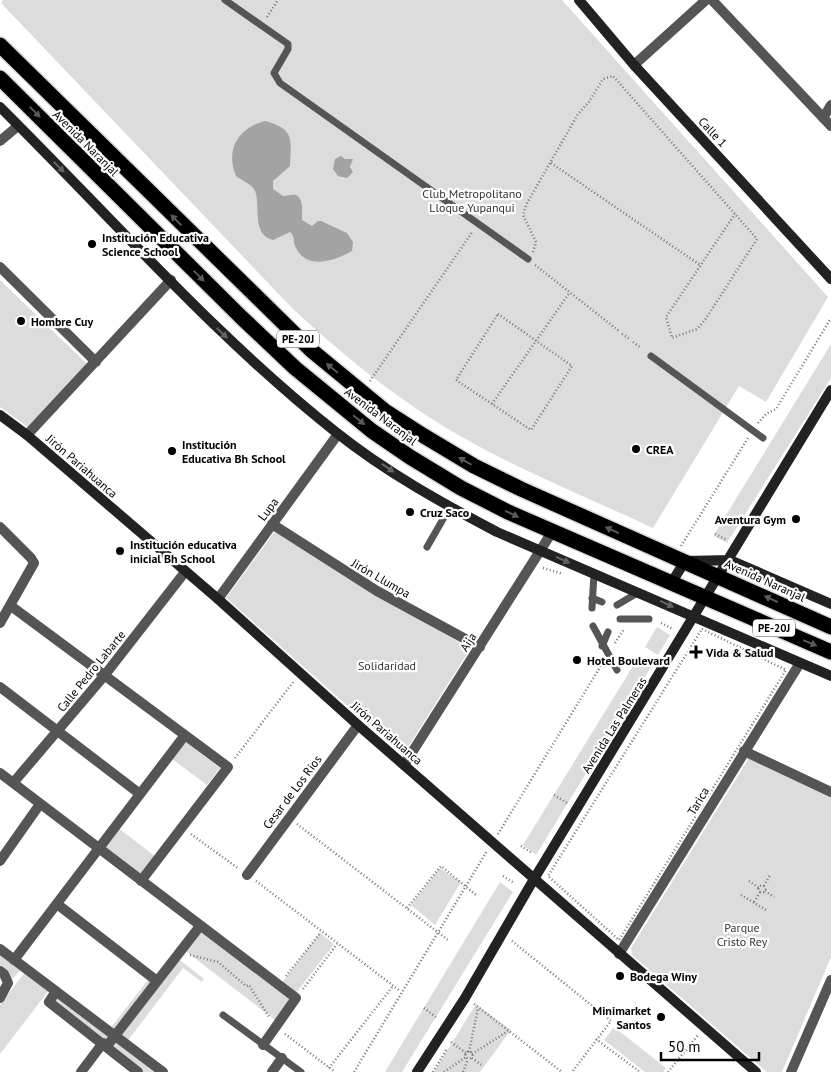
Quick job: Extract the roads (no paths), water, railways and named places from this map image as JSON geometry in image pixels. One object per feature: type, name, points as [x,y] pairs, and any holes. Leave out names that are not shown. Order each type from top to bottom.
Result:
[{"type":"highway","name":"Avenida Naranjal","points":[[0,45],[257,300],[310,350],[385,411],[474,466],[831,627]]},
{"type":"highway","name":"Avenida Naranjal","points":[[0,78],[241,317],[295,368],[372,431],[461,488],[552,532],[831,652]]},
{"type":"main road","name":"Calle 1","points":[[579,0],[634,65],[831,279]]},
{"type":"main road","points":[[0,107],[224,335],[280,386],[338,434],[398,475],[450,507],[498,532],[831,676]]},
{"type":"main road","name":"Avenida Las Palmeras","points":[[417,1072],[465,998],[534,879],[730,560],[831,390]]},
{"type":"main road","name":"Jirón Pariahuanca","points":[[0,416],[27,435],[218,599],[358,725],[756,1072]]},
{"type":"main road","name":"Avenida Naranjal","points":[[685,562],[730,560],[831,604]]},
{"type":"main road","points":[[672,582],[685,562]]},
{"type":"street","points":[[634,65],[706,0]]},
{"type":"street","points":[[712,0],[827,122]]},
{"type":"street","points":[[827,122],[831,106]]},
{"type":"street","points":[[0,141],[18,126]]},
{"type":"street","points":[[0,267],[96,362]]},
{"type":"street","points":[[27,435],[171,280]]},
{"type":"street","name":"Lupa","points":[[218,599],[338,434]]},
{"type":"street","name":"Jirón Llumpa","points":[[272,524],[377,591],[480,647]]},
{"type":"street","points":[[0,527],[31,558],[34,564],[6,609],[0,623]]},
{"type":"street","name":"Aija","points":[[404,765],[552,532]]},
{"type":"street","name":"Calle Pedro Labarte","points":[[13,783],[104,676],[185,572]]},
{"type":"street","points":[[6,609],[104,676],[228,767],[141,881]]},
{"type":"street","name":"Tarica","points":[[619,954],[800,662]]},
{"type":"street","points":[[0,687],[56,732],[140,794]]},
{"type":"street","name":"Cesar de Los Rios","points":[[247,875],[288,817],[358,725]]},
{"type":"street","points":[[14,960],[185,735]]},
{"type":"street","points":[[744,751],[831,792]]},
{"type":"street","points":[[0,773],[296,998],[262,1045]]},
{"type":"street","points":[[0,861],[40,804]]},
{"type":"street","points":[[57,904],[157,981]]},
{"type":"street","points":[[81,1072],[116,1035],[200,926]]},
{"type":"street","points":[[0,949],[163,1072]]},
{"type":"street","points":[[0,971],[4,974],[8,983],[0,998]]},
{"type":"street","points":[[791,1072],[831,980]]},
{"type":"street","points":[[56,991],[49,1002],[138,1072]]},
{"type":"street","points":[[272,1072],[282,1058]]},
{"type":"lane","points":[[225,0],[262,24],[288,44],[288,49],[274,73],[280,83],[528,259]]},
{"type":"lane","points":[[651,356],[763,438]]},
{"type":"lane","points":[[426,547],[450,507]]},
{"type":"lane","points":[[592,608],[594,574]]},
{"type":"lane","points":[[616,605],[639,592]]},
{"type":"lane","points":[[592,598],[602,602]]},
{"type":"lane","points":[[620,620],[649,619]]},
{"type":"lane","points":[[593,626],[602,646],[617,670]]},
{"type":"lane","points":[[602,646],[608,632]]},
{"type":"lane","points":[[223,1015],[301,1072]]},
{"type":"place","name":"Institución Educativa Science School","points":[[92,244]]},
{"type":"place","name":"Hombre Cuy","points":[[21,321]]},
{"type":"place","name":"CREA","points":[[636,449]]},
{"type":"place","name":"Institución Educativa Bh School","points":[[172,451]]},
{"type":"place","name":"Cruz Saco","points":[[410,512]]},
{"type":"place","name":"Aventura Gym","points":[[796,519]]},
{"type":"place","name":"Institución educativa inicial Bh School","points":[[120,551]]},
{"type":"place","name":"Vida & Salud","points":[[696,652]]},
{"type":"place","name":"Hotel Boulevard","points":[[577,660]]},
{"type":"place","name":"Bodega Winy","points":[[620,976]]},
{"type":"place","name":"Minimarket Santos","points":[[661,1017]]},
{"type":"park label","name":"Club Metropolitano Lloque Yupanqui","points":[[472,200]]},
{"type":"park label","name":"Solidaridad","points":[[387,665]]},
{"type":"park label","name":"Parque Cristo Rey","points":[[742,934]]}]
